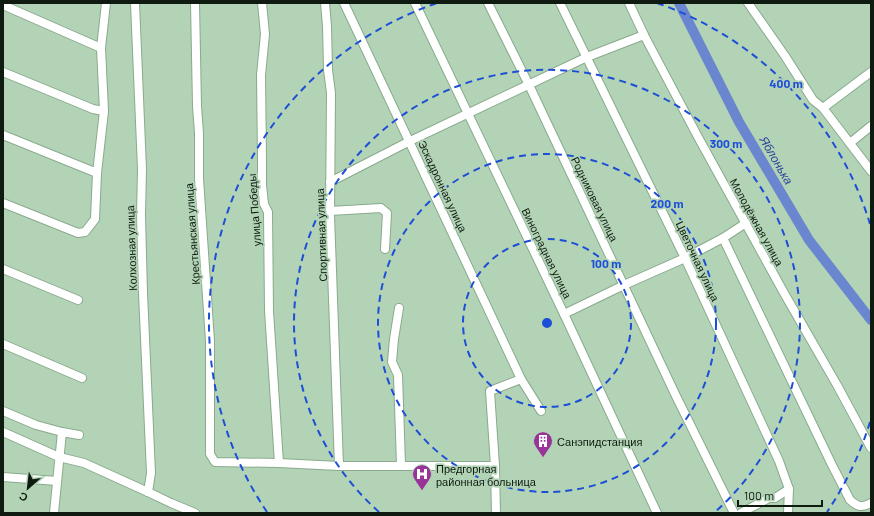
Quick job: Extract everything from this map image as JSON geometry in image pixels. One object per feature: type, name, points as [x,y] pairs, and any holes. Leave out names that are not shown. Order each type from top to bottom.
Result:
[{"type":"street","points":[[3,203],[78,233],[85,232],[95,219],[97,173],[104,111],[101,48],[106,3]]},
{"type":"street","name":"Колхозная улица","points":[[134,3],[141,162],[143,278],[152,473],[148,492]]},
{"type":"street","name":"Крестьянская улица","points":[[195,3],[199,179],[210,341],[210,454],[215,462],[279,463]]},
{"type":"street","name":"улица Победы","points":[[262,3],[265,34],[261,75],[262,185],[264,204],[268,212],[269,311],[279,463]]},
{"type":"street","name":"Спортивная улица","points":[[325,3],[328,70],[331,94],[330,211],[339,466]]},
{"type":"street","name":"Эскадронная улица","points":[[344,3],[521,379],[541,411]]},
{"type":"street","name":"Виноградная улица","points":[[415,3],[564,314],[657,513]]},
{"type":"street","name":"Родниковая улица","points":[[488,3],[529,85],[676,396],[734,513]]},
{"type":"street","name":"Цветочная улица","points":[[560,3],[685,258],[779,461],[789,489],[788,513]]},
{"type":"street","name":"Молодёжная улица","points":[[629,3],[644,35],[698,137],[871,448]]},
{"type":"street","points":[[748,3],[785,56],[813,100],[823,108],[871,171]]},
{"type":"street","points":[[3,5],[101,48]]},
{"type":"street","points":[[330,182],[410,141],[587,57],[644,35]]},
{"type":"street","points":[[3,72],[93,109],[104,111]]},
{"type":"street","points":[[823,108],[871,72]]},
{"type":"street","points":[[850,143],[871,126]]},
{"type":"street","points":[[3,135],[97,173]]},
{"type":"street","points":[[330,211],[381,208],[387,213],[385,249]]},
{"type":"street","points":[[564,314],[685,258],[746,224]]},
{"type":"street","points":[[723,238],[850,500],[854,504],[864,507],[871,503]]},
{"type":"street","points":[[3,269],[78,300]]},
{"type":"street","points":[[399,308],[392,362],[398,376],[401,466]]},
{"type":"street","points":[[3,344],[82,378]]},
{"type":"street","points":[[496,513],[495,466],[490,391],[521,379]]},
{"type":"street","points":[[3,411],[36,425],[79,435]]},
{"type":"street","points":[[3,432],[60,457],[84,463],[195,513]]},
{"type":"street","points":[[54,513],[62,432]]},
{"type":"street","points":[[279,463],[339,466],[495,466]]},
{"type":"street","points":[[3,477],[57,481]]},
{"type":"street","points":[[741,513],[769,498],[775,498],[789,489]]},
{"type":"waterway","name":"Яблонька","points":[[679,3],[739,122],[809,240],[871,320]]},
{"type":"place","name":"Санэпидстанция","points":[[543,458]]},
{"type":"place","name":"Предгорная районная больница","points":[[422,491]]}]
